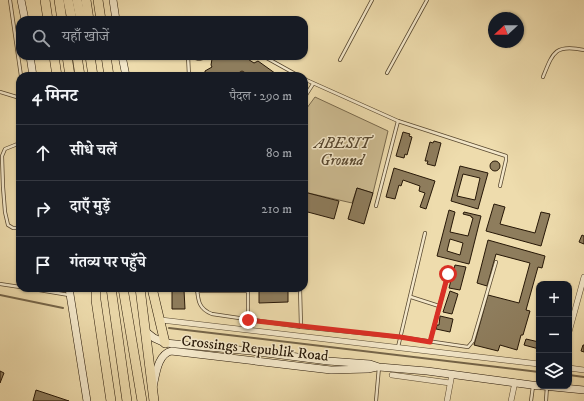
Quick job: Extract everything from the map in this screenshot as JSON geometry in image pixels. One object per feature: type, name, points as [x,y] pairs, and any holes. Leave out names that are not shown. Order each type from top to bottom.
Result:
[{"type":"highway","points":[[45,0],[47,16]]},
{"type":"highway","points":[[59,0],[61,16]]},
{"type":"highway","points":[[68,0],[71,16]]},
{"type":"highway","points":[[77,0],[80,16]]},
{"type":"highway","points":[[86,0],[88,16]]},
{"type":"highway","points":[[98,0],[100,16]]},
{"type":"highway","points":[[55,60],[56,72]]},
{"type":"highway","points":[[68,60],[69,72]]},
{"type":"highway","points":[[78,60],[79,72]]},
{"type":"highway","points":[[91,60],[92,72]]},
{"type":"highway","points":[[107,60],[108,72]]},
{"type":"highway","points":[[93,292],[96,300]]},
{"type":"highway","points":[[96,292],[111,401]]},
{"type":"highway","points":[[112,292],[127,401]]},
{"type":"highway","points":[[124,292],[142,401]]},
{"type":"highway","points":[[135,292],[139,317],[145,331]]},
{"type":"highway","points":[[140,292],[154,401]]},
{"type":"highway","points":[[153,292],[165,343]]},
{"type":"street","points":[[21,0],[23,16]]},
{"type":"street","points":[[113,0],[115,16]]},
{"type":"street","points":[[31,60],[33,72]]},
{"type":"street","points":[[123,60],[125,72]]},
{"type":"street","points":[[572,321],[584,277]]},
{"type":"street","points":[[69,292],[87,401]]},
{"type":"street","points":[[160,320],[536,364]]},
{"type":"street","name":"Crossings Republik Road","points":[[145,331],[154,338],[165,343],[251,351],[328,361],[370,364],[379,367],[452,374],[536,385]]},
{"type":"street","name":"Crossings Republik Road","points":[[153,389],[161,358],[166,353],[171,351],[331,370],[368,369],[379,367]]},
{"type":"street","points":[[572,368],[584,370]]},
{"type":"street","points":[[447,401],[452,374]]},
{"type":"street","points":[[392,375],[450,383]]},
{"type":"street","points":[[511,401],[515,382]]},
{"type":"street","points":[[572,389],[584,390]]},
{"type":"lane","points":[[10,0],[16,38]]},
{"type":"lane","points":[[340,60],[372,0]]},
{"type":"lane","points":[[387,73],[427,0]]},
{"type":"lane","points":[[543,77],[552,57],[560,49],[571,47],[584,50]]},
{"type":"lane","points":[[19,60],[21,72]]},
{"type":"lane","points":[[188,60],[189,72]]},
{"type":"lane","points":[[270,60],[293,72]]},
{"type":"lane","points":[[308,81],[398,121],[506,156],[500,186]]},
{"type":"lane","points":[[308,92],[313,84]]},
{"type":"lane","points":[[0,92],[16,97]]},
{"type":"lane","points":[[376,206],[398,121]]},
{"type":"lane","points":[[16,145],[5,149],[2,156],[5,212],[8,225],[16,228]]},
{"type":"lane","points":[[398,347],[426,233]]},
{"type":"lane","points":[[197,292],[200,305],[205,311],[212,314],[300,327],[400,337],[465,348],[471,346],[496,262]]},
{"type":"lane","points":[[430,342],[448,274]]},
{"type":"lane","points":[[0,284],[16,286]]},
{"type":"lane","points":[[248,292],[248,320]]},
{"type":"lane","points":[[300,292],[300,327]]},
{"type":"lane","points":[[411,297],[440,306]]},
{"type":"lane","points":[[376,401],[379,367]]},
{"type":"lane","points":[[531,401],[536,385]]},
{"type":"lane","points":[[546,389],[546,401]]},
{"type":"green space","name":"ABESIT Ground","points":[[315,97],[388,131],[373,193],[357,188],[352,203],[308,193],[308,107]]},
{"type":"building","points":[[212,60],[249,60],[254,63],[258,61],[273,72],[205,72],[212,67]]},
{"type":"building","points":[[403,132],[410,134],[409,136],[412,137],[407,155],[405,154],[404,158],[396,156]]},
{"type":"building","points":[[434,141],[441,143],[435,166],[427,164],[428,161],[425,161],[430,142],[433,143]]},
{"type":"building","points":[[495,161],[500,166],[495,171],[490,166]]},
{"type":"building","points":[[460,166],[488,173],[478,209],[451,201]],"holes":[[[463,174],[480,178],[475,200],[457,196]]]},
{"type":"building","points":[[394,168],[435,181],[426,209],[420,207],[425,193],[419,191],[420,186],[403,180],[401,186],[399,185],[395,199],[386,197]]},
{"type":"building","points":[[357,188],[373,193],[364,224],[348,219]]},
{"type":"building","points":[[308,193],[339,201],[334,219],[308,212]]},
{"type":"building","points":[[494,204],[505,207],[500,224],[535,233],[541,212],[550,214],[541,246],[486,231]]},
{"type":"building","points":[[449,210],[455,212],[450,232],[468,236],[473,218],[463,214],[464,212],[481,216],[469,264],[437,256]],"holes":[[[450,239],[463,243],[460,255],[447,251]]]},
{"type":"building","points":[[582,235],[584,236],[584,244],[579,242]]},
{"type":"building","points":[[488,240],[545,256],[542,268],[538,267],[526,310],[530,311],[517,350],[500,345],[498,351],[474,345],[488,295],[519,303],[530,263],[496,254],[487,286],[477,283]]},
{"type":"building","points":[[455,265],[466,267],[460,290],[449,288]]},
{"type":"building","points":[[450,291],[458,294],[452,314],[443,312]]},
{"type":"building","points":[[172,292],[184,292],[185,309],[172,309]]},
{"type":"building","points":[[259,292],[288,292],[288,302],[259,303]]},
{"type":"building","points":[[440,316],[453,319],[450,332],[436,329],[437,325],[439,325]]},
{"type":"building","points":[[526,339],[536,341],[536,348],[524,345]]},
{"type":"building","points":[[584,345],[584,352],[581,351]]},
{"type":"building","points":[[0,371],[4,373],[0,383]]},
{"type":"building","points":[[36,390],[69,401],[33,401]]},
{"type":"waterway","points":[[0,295],[63,308]]},
{"type":"waterway","points":[[169,328],[536,372]]},
{"type":"waterway","points":[[572,375],[584,377]]},
{"type":"route","points":[[248,320],[400,337],[430,342],[448,274]]}]
